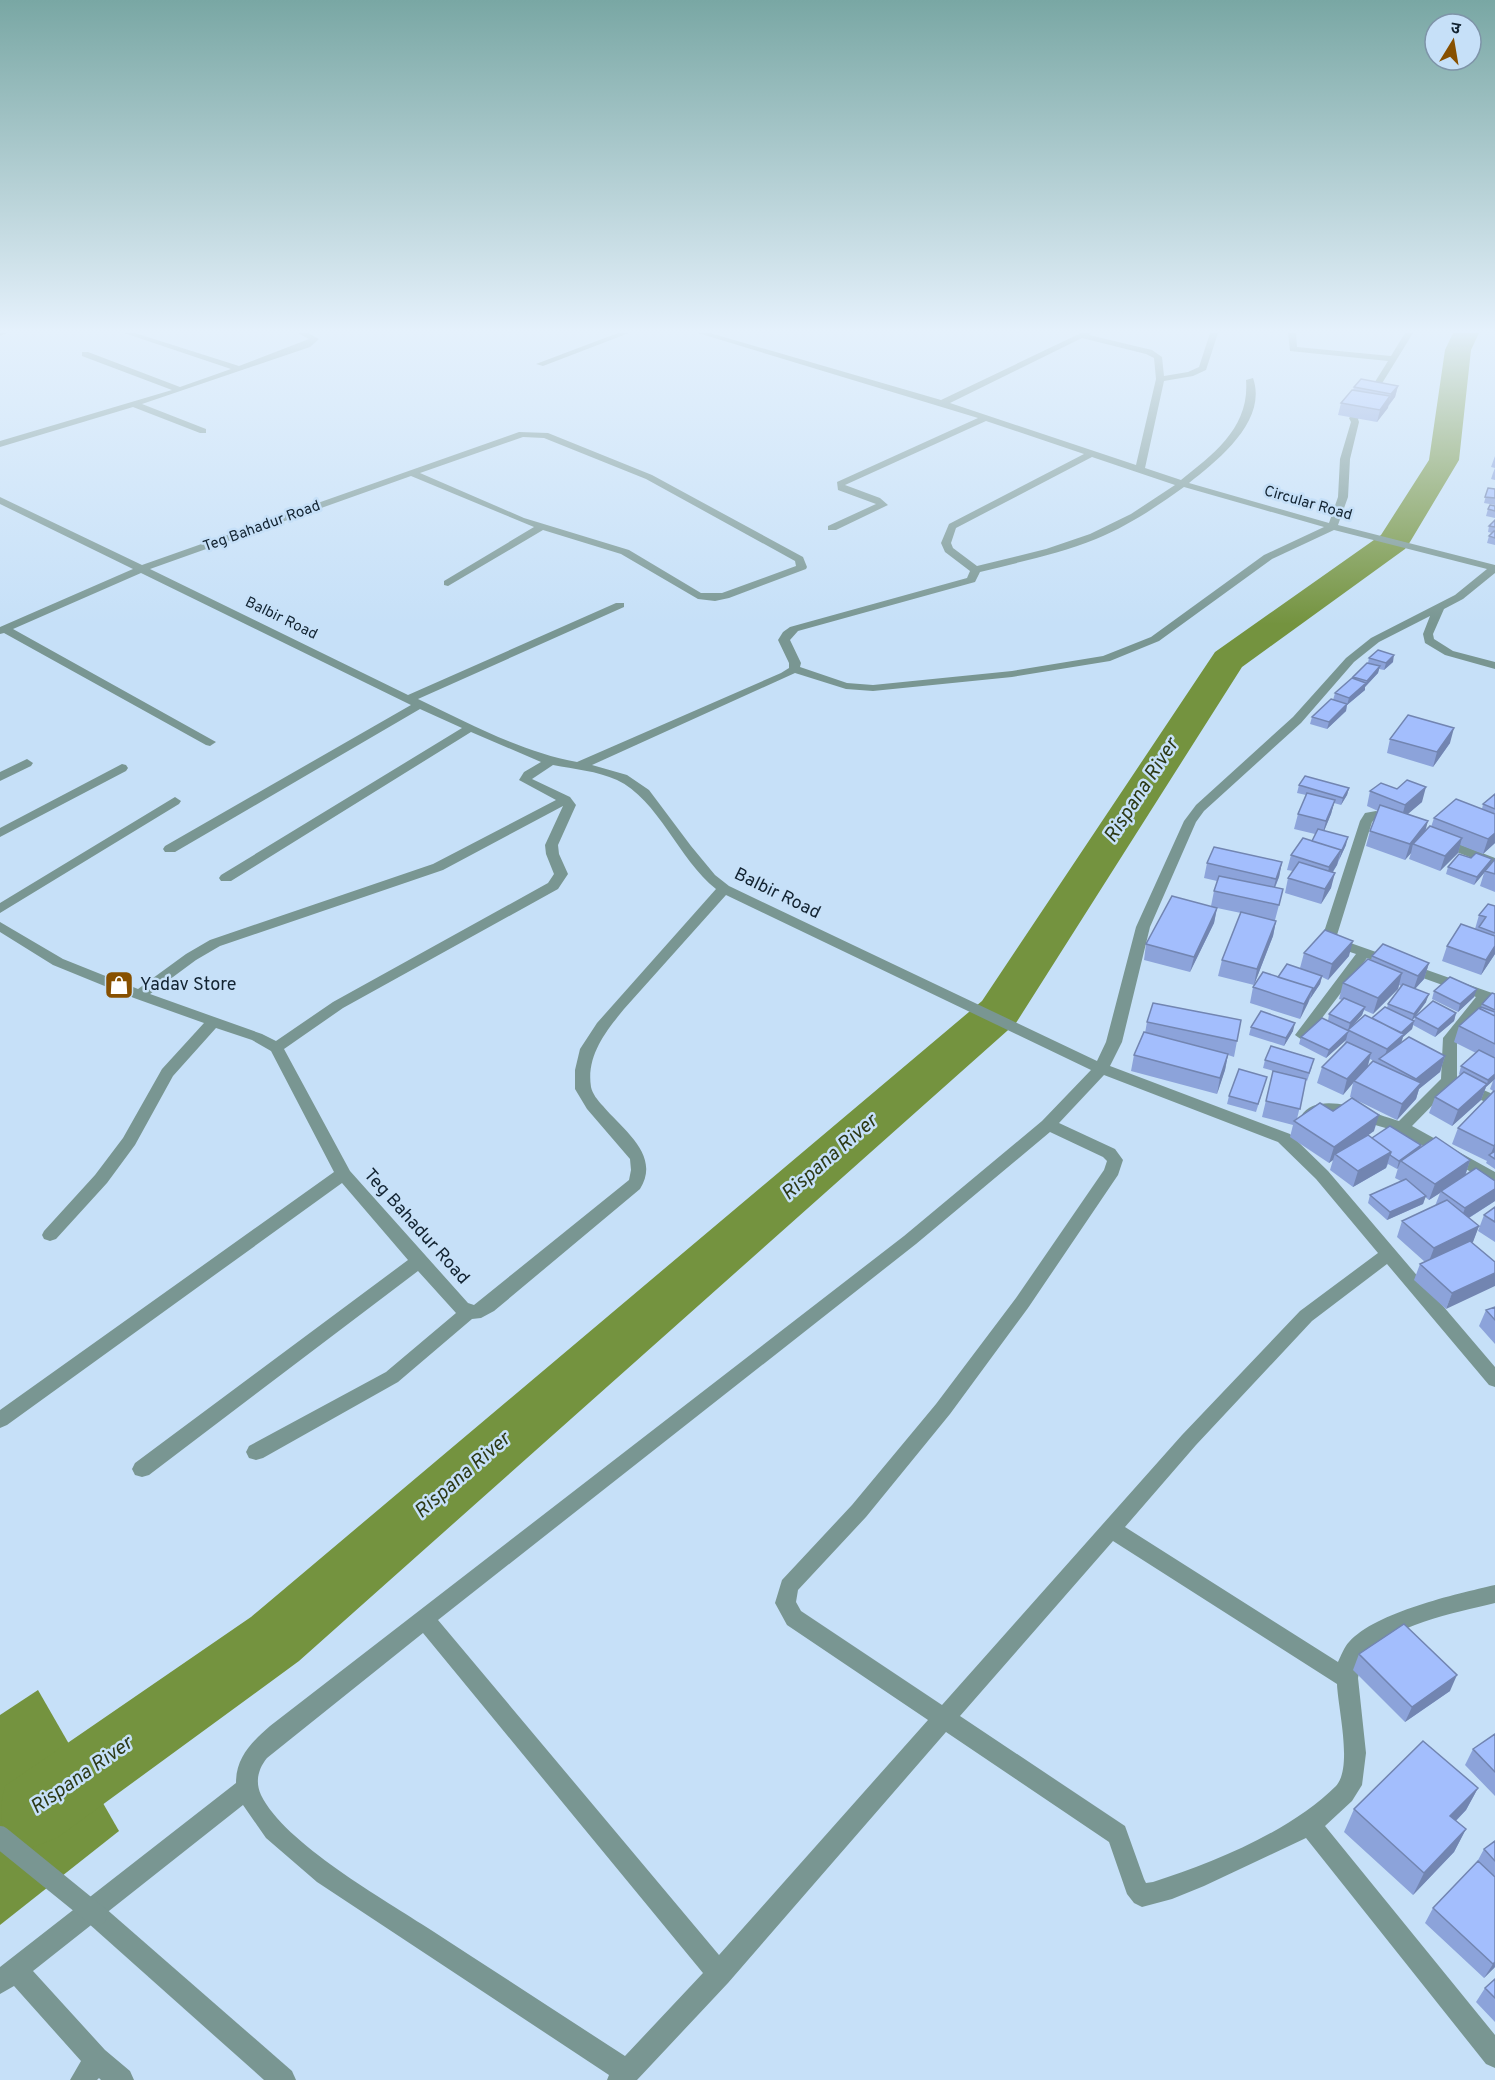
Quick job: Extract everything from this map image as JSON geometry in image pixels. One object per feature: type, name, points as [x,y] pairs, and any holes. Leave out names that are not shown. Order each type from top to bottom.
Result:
[{"type":"street","points":[[0,444],[46,430]]},
{"type":"street","points":[[832,528],[883,506],[877,500],[841,488],[840,484],[959,430]]},
{"type":"street","name":"Circular Road","points":[[1023,430],[1182,484],[1333,527],[1495,568]]},
{"type":"street","points":[[1140,469],[1149,430]]},
{"type":"street","points":[[975,570],[1074,543],[1104,532],[1182,484],[1214,460],[1238,430]]},
{"type":"street","points":[[794,669],[846,686],[873,688],[1011,674],[1106,658],[1155,639],[1268,557],[1333,527],[1343,497],[1345,459],[1353,430]]},
{"type":"street","name":"Teg Bahadur Road","points":[[3,630],[141,569],[522,434],[545,435],[649,477],[799,559],[802,567],[725,596],[706,598],[698,596],[625,552],[541,527]]},
{"type":"street","points":[[975,570],[949,550],[946,543],[952,526],[1092,453]]},
{"type":"street","points":[[411,473],[541,527]]},
{"type":"street","name":"Balbir Road","points":[[0,500],[470,728],[551,761],[605,771],[636,784],[699,865],[724,889],[1101,1069],[1268,1130],[1284,1138]]},
{"type":"street","points":[[448,583],[541,527]]},
{"type":"street","points":[[1389,1254],[1306,1316],[1189,1440],[945,1720],[719,1974],[624,2076],[325,1874],[286,1842],[261,1816],[247,1788],[247,1771],[258,1751],[910,1240],[1048,1125],[1101,1069],[1114,1042],[1149,910],[1190,822],[1200,808],[1297,720],[1350,660],[1375,640],[1469,590],[1495,568]]},
{"type":"street","points":[[579,766],[785,675],[794,669],[795,663],[784,640],[787,634],[794,629],[963,583],[975,576],[975,570]]},
{"type":"street","points":[[170,849],[413,702],[620,605]]},
{"type":"street","points":[[1440,606],[1428,634],[1429,641],[1449,653],[1495,666]]},
{"type":"street","name":"Teg Bahadur Road","points":[[3,630],[210,742]]},
{"type":"street","points":[[226,878],[470,728]]},
{"type":"street","points":[[0,926],[58,962],[139,995],[257,1037],[276,1048],[338,1005],[553,886],[561,874],[552,847],[555,836],[570,812],[570,805],[566,800],[525,780],[528,775],[551,761]]},
{"type":"street","points":[[0,777],[27,763]]},
{"type":"street","points":[[0,833],[122,768]]},
{"type":"street","points":[[139,995],[191,957],[215,944],[438,867],[566,800]]},
{"type":"street","points":[[0,909],[175,801]]},
{"type":"street","points":[[1402,1127],[1449,1080],[1450,1038],[1490,997],[1337,943],[1330,935],[1366,821],[1370,816],[1376,815],[1411,829]]},
{"type":"street","points":[[1432,837],[1495,863]]},
{"type":"street","points":[[255,1452],[392,1377],[465,1310],[476,1313],[488,1306],[639,1180],[641,1168],[638,1157],[593,1105],[583,1089],[585,1060],[602,1026],[724,889]]},
{"type":"street","points":[[1302,1035],[1364,953]]},
{"type":"street","points":[[50,1235],[106,1172],[139,1124],[166,1073],[213,1021]]},
{"type":"street","name":"Teg Bahadur Road","points":[[276,1048],[343,1174],[465,1310]]},
{"type":"street","points":[[1449,1080],[1495,1101]]},
{"type":"street","points":[[1495,1179],[1402,1127],[1334,1107],[1315,1110],[1284,1138],[1322,1175],[1495,1380]]},
{"type":"street","points":[[1048,1125],[1109,1153],[1115,1160],[1112,1171],[1022,1304],[943,1409],[859,1511],[789,1587],[785,1604],[794,1618],[1117,1834],[1123,1844],[1135,1889],[1141,1894],[1150,1896],[1189,1881],[1309,1824],[1351,1787],[1356,1767],[1348,1680],[1353,1652],[1358,1646],[1399,1622],[1424,1611],[1495,1594]]},
{"type":"street","points":[[0,1420],[343,1174]]},
{"type":"street","points":[[142,1469],[419,1261]]},
{"type":"street","points":[[1111,1528],[1348,1680]]},
{"type":"street","points":[[424,1619],[719,1974]]},
{"type":"street","points":[[121,2080],[8,1976],[247,1788]]},
{"type":"street","points":[[1309,1824],[1495,2055]]},
{"type":"street","points":[[0,1837],[96,1915],[283,2080]]},
{"type":"street","points":[[83,2080],[96,2059]]},
{"type":"water","points":[[38,1690],[119,1831],[0,1925],[0,1715]]},
{"type":"building","points":[[1488,488],[1495,489],[1495,498],[1485,497]]},
{"type":"building","points":[[1490,505],[1495,506],[1495,511],[1488,509]]},
{"type":"building","points":[[1494,531],[1495,538],[1489,536]]},
{"type":"building","points":[[1378,650],[1394,655],[1386,663],[1369,658]]},
{"type":"building","points":[[1367,663],[1380,666],[1367,681],[1353,677]]},
{"type":"building","points":[[1352,678],[1366,683],[1349,698],[1335,693]]},
{"type":"building","points":[[1331,699],[1347,704],[1329,722],[1312,717]]},
{"type":"building","points":[[1408,715],[1454,728],[1437,752],[1390,739]]},
{"type":"building","points":[[1305,776],[1349,788],[1343,798],[1299,785]]},
{"type":"building","points":[[1407,780],[1426,787],[1405,805],[1370,791],[1381,783],[1397,789]]},
{"type":"building","points":[[1307,793],[1335,800],[1326,821],[1298,814]]},
{"type":"building","points":[[1495,794],[1495,809],[1483,804]]},
{"type":"building","points":[[1456,799],[1495,814],[1495,833],[1488,839],[1434,818]]},
{"type":"building","points":[[1380,805],[1428,821],[1410,844],[1370,831]]},
{"type":"building","points":[[1430,826],[1462,838],[1445,856],[1413,844]]},
{"type":"building","points":[[1318,829],[1348,837],[1341,852],[1341,850],[1312,841]]},
{"type":"building","points":[[1303,838],[1341,850],[1329,867],[1291,855]]},
{"type":"building","points":[[1214,847],[1282,862],[1276,879],[1207,863]]},
{"type":"building","points":[[1476,853],[1492,859],[1477,877],[1448,867],[1459,854],[1471,858]]},
{"type":"building","points":[[1495,859],[1495,874],[1485,871]]},
{"type":"building","points":[[1299,862],[1335,873],[1325,889],[1288,878]]},
{"type":"building","points":[[1219,876],[1283,889],[1279,905],[1214,891]]},
{"type":"building","points":[[1172,896],[1217,908],[1194,957],[1146,944]]},
{"type":"building","points":[[1488,904],[1495,906],[1495,933],[1479,927],[1486,917],[1479,915]]},
{"type":"building","points":[[1241,912],[1276,921],[1257,969],[1222,960]]},
{"type":"building","points":[[1461,924],[1495,936],[1495,946],[1486,960],[1447,946]]},
{"type":"building","points":[[1325,930],[1353,941],[1332,964],[1304,953]]},
{"type":"building","points":[[1383,944],[1429,963],[1418,976],[1372,956]]},
{"type":"building","points":[[1368,959],[1402,973],[1378,998],[1343,983]]},
{"type":"building","points":[[1287,964],[1322,976],[1312,992],[1313,988],[1278,977]]},
{"type":"building","points":[[1263,972],[1313,988],[1304,1004],[1253,987]]},
{"type":"building","points":[[1450,977],[1477,989],[1460,1004],[1434,991]]},
{"type":"building","points":[[1403,984],[1429,994],[1414,1014],[1388,1004]]},
{"type":"building","points":[[1492,993],[1495,994],[1495,1010],[1482,1004]]},
{"type":"building","points":[[1344,998],[1365,1007],[1350,1023],[1329,1014]]},
{"type":"building","points":[[1433,1001],[1456,1013],[1438,1029],[1415,1017]]},
{"type":"building","points":[[1153,1003],[1241,1020],[1237,1041],[1147,1022]]},
{"type":"building","points":[[1385,1007],[1414,1021],[1401,1033],[1372,1018]]},
{"type":"building","points":[[1481,1007],[1495,1012],[1495,1016],[1480,1009]]},
{"type":"building","points":[[1479,1008],[1495,1016],[1495,1044],[1459,1026]]},
{"type":"building","points":[[1261,1011],[1295,1023],[1286,1038],[1251,1027]]},
{"type":"building","points":[[1365,1015],[1404,1034],[1387,1049],[1348,1030]]},
{"type":"building","points":[[1322,1018],[1349,1031],[1329,1050],[1301,1037]]},
{"type":"building","points":[[1144,1032],[1228,1054],[1220,1078],[1134,1055]]},
{"type":"building","points":[[1409,1037],[1445,1056],[1416,1079],[1379,1059]]},
{"type":"building","points":[[1347,1042],[1371,1053],[1347,1079],[1322,1067]]},
{"type":"building","points":[[1271,1046],[1314,1059],[1309,1073],[1265,1060]]},
{"type":"building","points":[[1479,1050],[1495,1058],[1495,1074],[1488,1080],[1461,1066]]},
{"type":"building","points":[[1373,1061],[1421,1083],[1402,1104],[1354,1081]]},
{"type":"building","points":[[1239,1069],[1267,1077],[1258,1104],[1229,1096]]},
{"type":"building","points":[[1273,1071],[1306,1079],[1300,1109],[1266,1101]]},
{"type":"building","points":[[1464,1072],[1487,1084],[1458,1110],[1435,1097]]},
{"type":"building","points":[[1494,1091],[1495,1144],[1494,1146],[1458,1128]]},
{"type":"building","points":[[1352,1098],[1379,1115],[1334,1147],[1294,1121],[1320,1103],[1333,1111]]},
{"type":"building","points":[[1390,1126],[1421,1145],[1399,1161],[1372,1138]]},
{"type":"building","points":[[1368,1135],[1391,1152],[1358,1171],[1335,1154]]},
{"type":"building","points":[[1436,1137],[1470,1160],[1435,1184],[1401,1161]]},
{"type":"building","points":[[1495,1151],[1495,1159],[1489,1155]]},
{"type":"building","points":[[1476,1168],[1495,1181],[1495,1189],[1465,1208],[1441,1191]]},
{"type":"building","points":[[1406,1179],[1426,1196],[1390,1212],[1370,1195]]},
{"type":"building","points":[[1447,1200],[1479,1226],[1434,1248],[1402,1221]]},
{"type":"building","points":[[1495,1207],[1495,1222],[1484,1215]]},
{"type":"building","points":[[1470,1241],[1495,1262],[1495,1273],[1452,1293],[1420,1264]]},
{"type":"building","points":[[1495,1307],[1495,1320],[1486,1310]]},
{"type":"building","points":[[1404,1624],[1457,1675],[1412,1707],[1359,1654]]},
{"type":"building","points":[[1495,1734],[1495,1772],[1473,1749]]},
{"type":"building","points":[[1423,1741],[1478,1788],[1450,1816],[1466,1829],[1424,1873],[1354,1809]]},
{"type":"building","points":[[1495,1841],[1495,1861],[1484,1849]]},
{"type":"building","points":[[1478,1861],[1495,1877],[1495,1962],[1493,1964],[1433,1908]]},
{"type":"building","points":[[1495,1979],[1495,1998],[1485,1988]]},
{"type":"waterway","name":"Rispana River","points":[[31,1812],[275,1639],[999,1012],[1228,660],[1393,542],[1444,460],[1448,430]]},
{"type":"place","name":"Yadav Store","points":[[119,985]]}]
